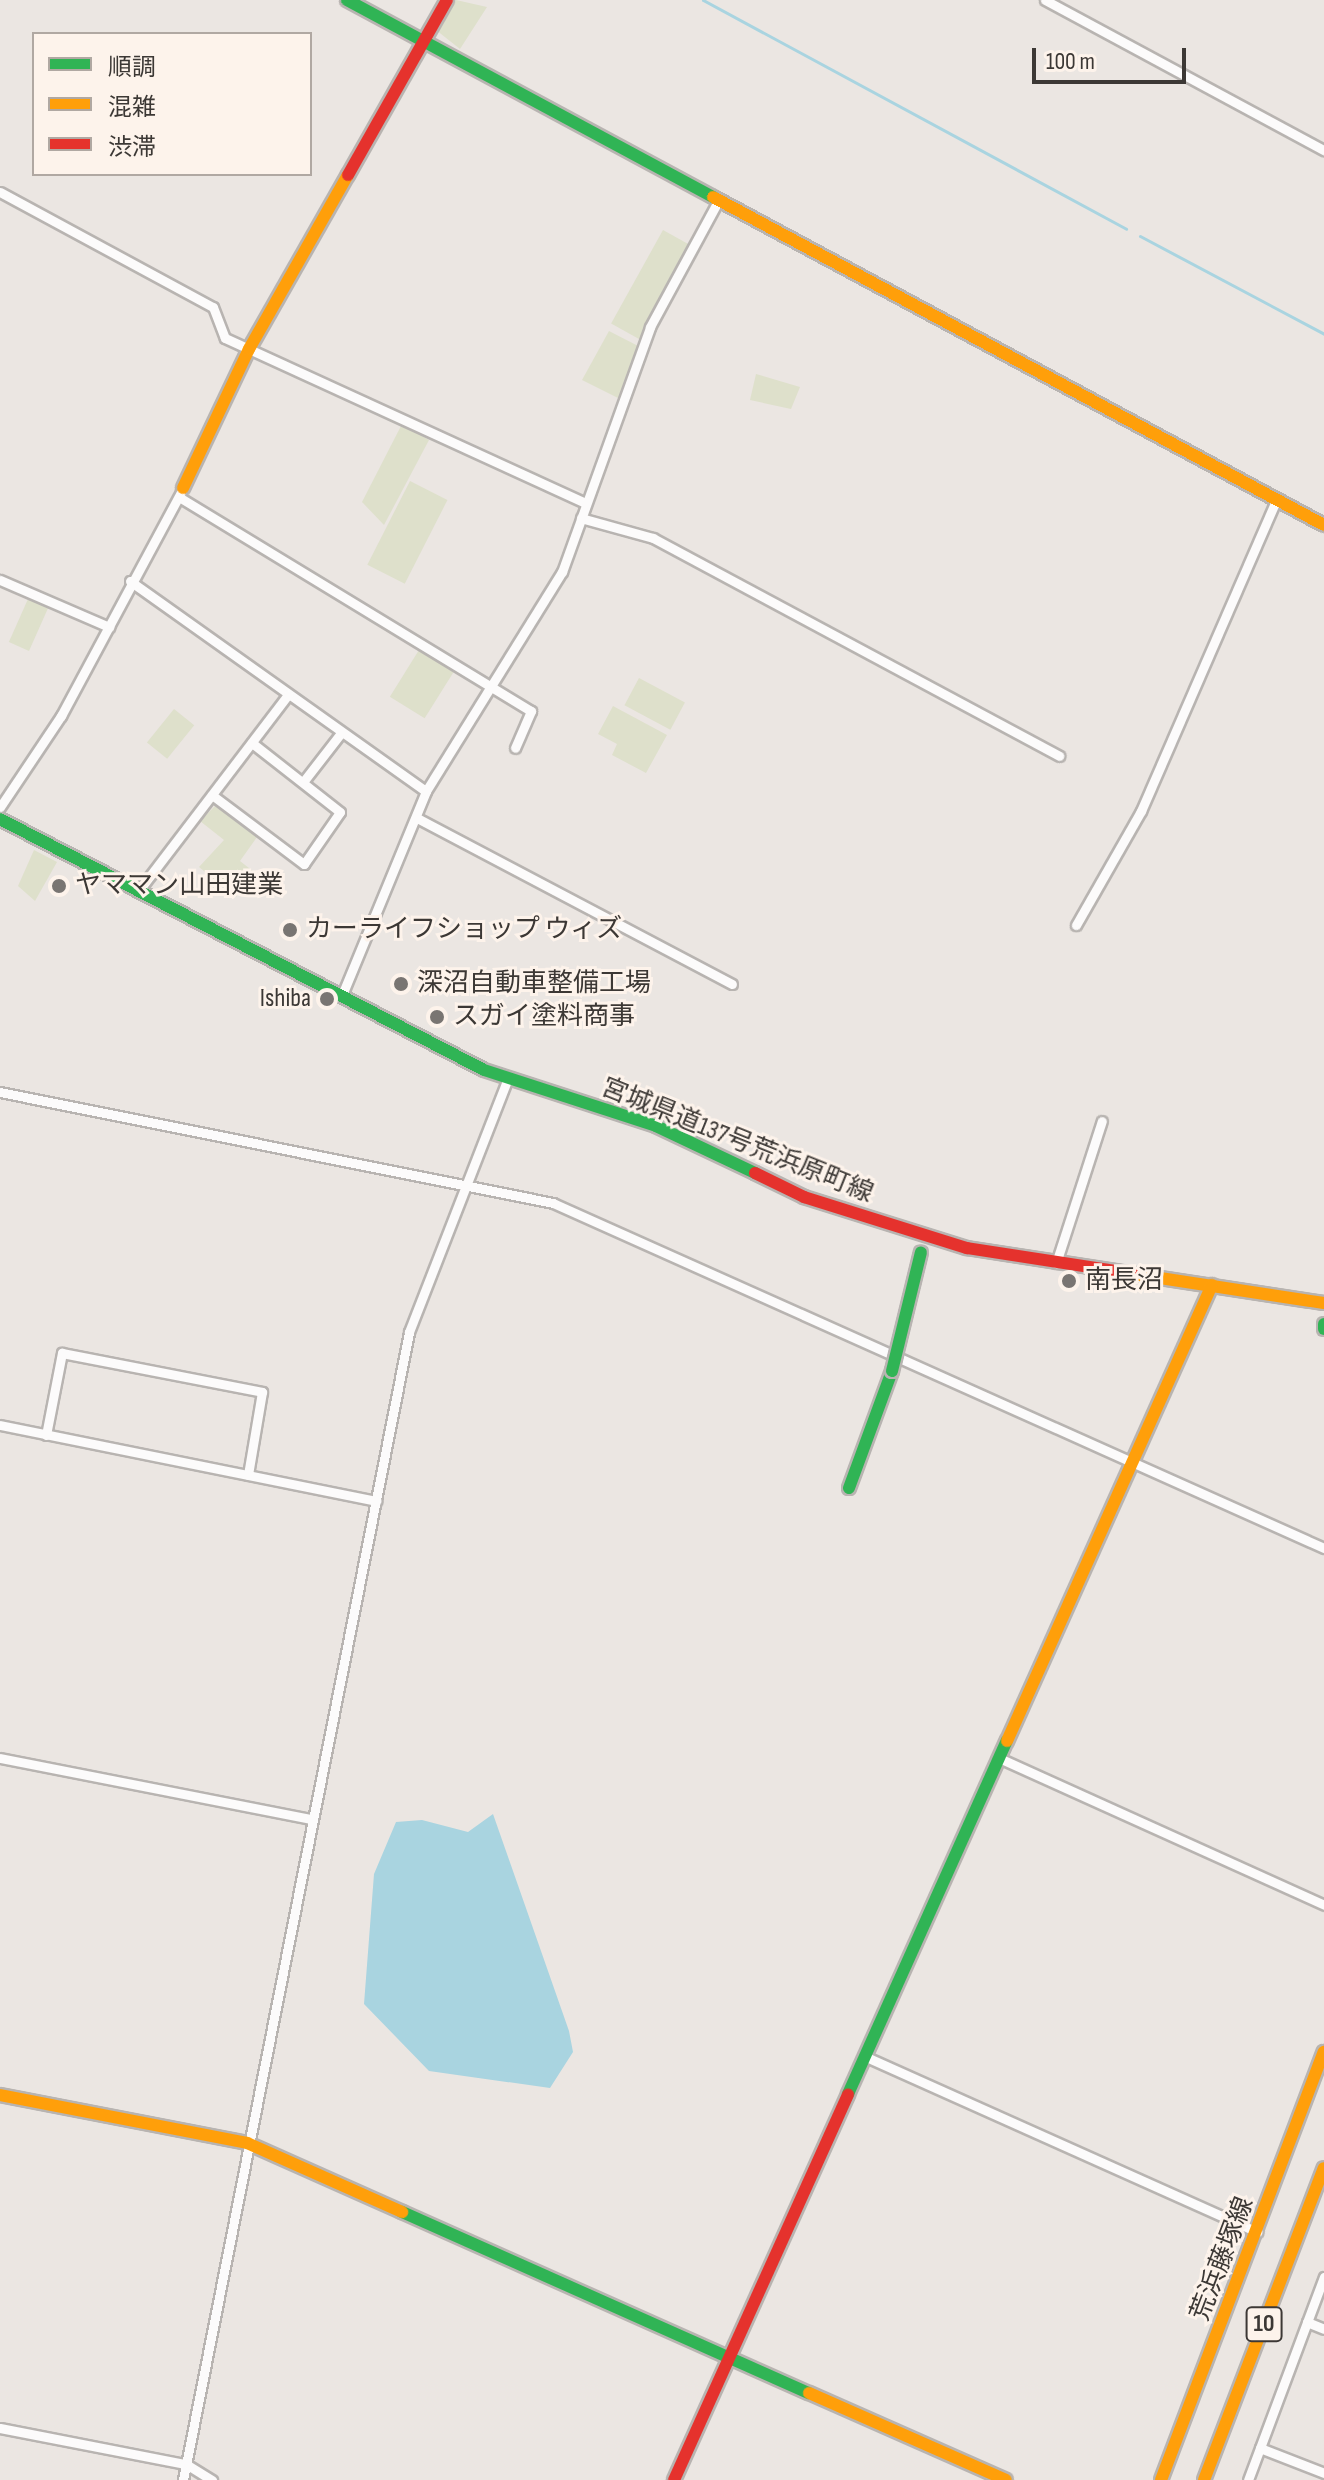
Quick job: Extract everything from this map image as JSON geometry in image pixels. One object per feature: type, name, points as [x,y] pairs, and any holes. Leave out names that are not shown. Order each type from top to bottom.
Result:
[{"type":"street","points":[[347,0],[1324,525]]},
{"type":"street","points":[[0,807],[109,627],[130,581],[181,492],[249,349],[421,40],[447,0]]},
{"type":"street","points":[[1045,0],[1324,150]]},
{"type":"street","points":[[0,192],[213,307],[219,333],[249,349],[586,503]]},
{"type":"street","points":[[342,995],[426,791],[557,582],[650,327],[718,201]]},
{"type":"street","points":[[181,492],[487,691],[531,711],[515,748]]},
{"type":"street","points":[[1076,925],[1141,811],[1276,500]]},
{"type":"street","points":[[581,518],[653,538],[1059,756]]},
{"type":"street","points":[[0,580],[109,627]]},
{"type":"street","points":[[130,581],[426,791]]},
{"type":"street","points":[[140,889],[288,695]]},
{"type":"street","points":[[303,782],[341,733]]},
{"type":"street","points":[[212,795],[304,864],[340,812],[252,743]]},
{"type":"street","points":[[417,818],[732,984]]},
{"type":"street","name":"宮城県道137号荒浜原町線","points":[[0,819],[508,1078],[656,1126],[776,1186],[924,1236],[1056,1263],[1324,1303]]},
{"type":"street","points":[[183,2480],[409,1332],[508,1078]]},
{"type":"street","points":[[0,1092],[466,1183],[553,1203],[1324,1548]]},
{"type":"street","points":[[1056,1263],[1102,1121]]},
{"type":"street","points":[[849,1488],[892,1371],[924,1236]]},
{"type":"street","points":[[674,2480],[1212,1285]]},
{"type":"street","points":[[46,1435],[62,1353],[262,1392],[248,1475]]},
{"type":"street","points":[[0,1425],[376,1501]]},
{"type":"street","points":[[0,1758],[312,1819]]},
{"type":"street","points":[[999,1758],[1324,1905]]},
{"type":"street","name":"荒浜藤塚線","points":[[1161,2480],[1324,2052]]},
{"type":"street","points":[[864,2056],[1257,2232]]},
{"type":"street","points":[[0,2095],[247,2143],[1006,2480]]},
{"type":"street","name":"10","points":[[1204,2480],[1324,2168]]},
{"type":"street","points":[[1248,2480],[1324,2277]]},
{"type":"street","points":[[1307,2322],[1324,2329]]},
{"type":"street","points":[[0,2428],[186,2464],[212,2480]]},
{"type":"street","points":[[1260,2448],[1324,2473]]},
{"type":"green space","points":[[456,0],[487,7],[460,49],[436,30]]},
{"type":"green space","points":[[663,230],[695,248],[643,342],[611,324]]},
{"type":"green space","points":[[609,331],[642,348],[622,400],[582,380]]},
{"type":"green space","points":[[756,374],[800,387],[791,409],[750,400]]},
{"type":"green space","points":[[402,424],[429,440],[384,525],[362,502]]},
{"type":"green space","points":[[410,481],[447,500],[405,584],[367,565]]},
{"type":"green space","points":[[28,599],[48,608],[29,651],[9,642]]},
{"type":"green space","points":[[419,650],[454,672],[425,718],[390,697]]},
{"type":"green space","points":[[639,678],[685,702],[670,730],[624,705]]},
{"type":"green space","points":[[613,706],[667,735],[646,773],[612,755],[617,744],[598,734]]},
{"type":"green space","points":[[174,709],[194,725],[167,759],[147,742]]},
{"type":"green space","points":[[216,805],[257,837],[240,861],[254,872],[236,897],[199,867],[224,840],[200,821]]},
{"type":"green space","points":[[34,850],[57,862],[35,901],[18,886]]},
{"type":"water","points":[[493,1814],[569,2031],[573,2052],[550,2088],[429,2071],[364,2004],[374,1874],[396,1822],[422,1820],[468,1832]]},
{"type":"waterway","points":[[703,0],[1126,229]]},
{"type":"waterway","points":[[1140,236],[1324,334]]},
{"type":"traffic: fast","points":[[347,0],[713,197]]},
{"type":"traffic: fast","points":[[0,819],[484,1070],[656,1126],[755,1173]]},
{"type":"traffic: fast","points":[[892,1371],[921,1252]]},
{"type":"traffic: fast","points":[[1324,1324],[1324,1329]]},
{"type":"traffic: fast","points":[[849,1488],[892,1371]]},
{"type":"traffic: fast","points":[[848,2094],[1007,1741]]},
{"type":"traffic: fast","points":[[402,2212],[809,2393]]},
{"type":"traffic: slow","points":[[183,488],[249,349],[348,175]]},
{"type":"traffic: slow","points":[[713,197],[1324,525]]},
{"type":"traffic: slow","points":[[1134,1274],[1324,1303]]},
{"type":"traffic: slow","points":[[1007,1741],[1212,1285]]},
{"type":"traffic: slow","points":[[1161,2480],[1324,2052]]},
{"type":"traffic: slow","points":[[0,2095],[247,2143],[402,2212]]},
{"type":"traffic: slow","points":[[1204,2480],[1324,2168]]},
{"type":"traffic: slow","points":[[809,2393],[1006,2480]]},
{"type":"traffic: jam","points":[[348,175],[447,0]]},
{"type":"traffic: jam","points":[[755,1173],[804,1197],[967,1248],[1134,1274]]},
{"type":"traffic: jam","points":[[674,2480],[848,2094]]},
{"type":"place","name":"ヤママン山田建業","points":[[59,886]]},
{"type":"place","name":"カーライフショップ ウィズ","points":[[290,930]]},
{"type":"place","name":"深沼自動車整備工場","points":[[401,984]]},
{"type":"place","name":"Ishiba","points":[[327,999]]},
{"type":"place","name":"スガイ塗料商事","points":[[437,1017]]},
{"type":"place","name":"南長沼","points":[[1069,1281]]}]
